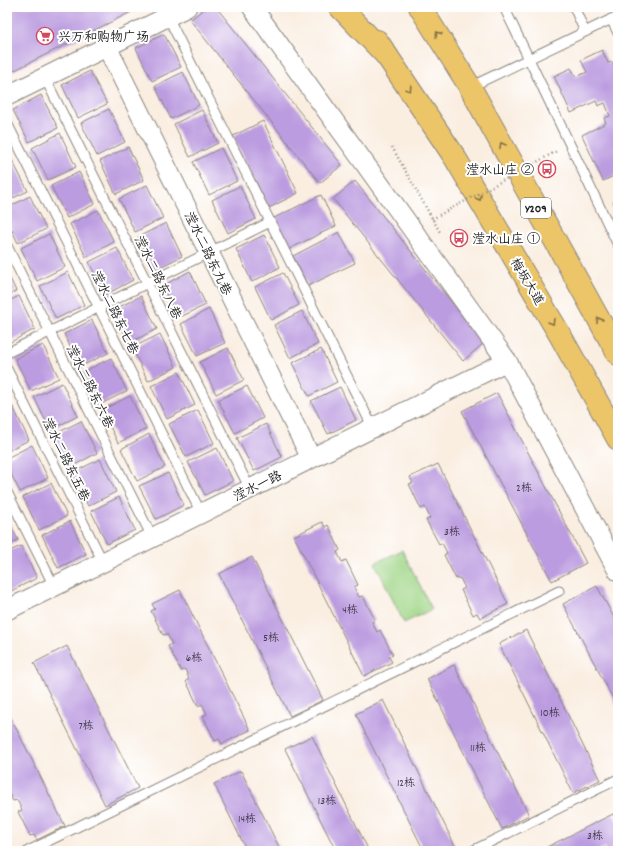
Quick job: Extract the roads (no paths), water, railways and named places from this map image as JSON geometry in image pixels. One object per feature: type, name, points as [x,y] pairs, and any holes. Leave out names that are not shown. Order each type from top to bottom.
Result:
[{"type":"main road","points":[[340,7],[387,56]]},
{"type":"main road","name":"梅坂大道","points":[[353,7],[454,156],[560,335],[618,439]]},
{"type":"main road","name":"Y209","points":[[420,7],[470,87],[618,354]]},
{"type":"street","points":[[7,96],[187,7]]},
{"type":"street","points":[[252,7],[507,361],[614,552],[618,571]]},
{"type":"street","name":"滢水二路东九巷","points":[[107,47],[311,458]]},
{"type":"street","name":"滢水一路","points":[[7,610],[507,361]]},
{"type":"lane","points":[[504,7],[618,245]]},
{"type":"lane","points":[[574,7],[585,32]]},
{"type":"lane","points":[[168,16],[373,428]]},
{"type":"lane","points":[[470,87],[615,18],[618,33]]},
{"type":"lane","name":"滢水二路东八巷","points":[[45,78],[250,489]]},
{"type":"lane","name":"滢水二路东七巷","points":[[7,123],[201,513]]},
{"type":"lane","points":[[7,353],[270,222]]},
{"type":"lane","name":"滢水二路东六巷","points":[[7,246],[152,537]]},
{"type":"lane","name":"滢水二路东五巷","points":[[7,369],[103,562]]},
{"type":"lane","points":[[7,492],[54,586]]},
{"type":"lane","points":[[28,851],[558,591]]},
{"type":"lane","points":[[472,851],[618,779]]},
{"type":"place","name":"兴万和购物广场","points":[[45,36]]},
{"type":"place","name":"滢水山庄 ②","points":[[547,169]]},
{"type":"place","name":"滢水山庄 ①","points":[[459,238]]}]
